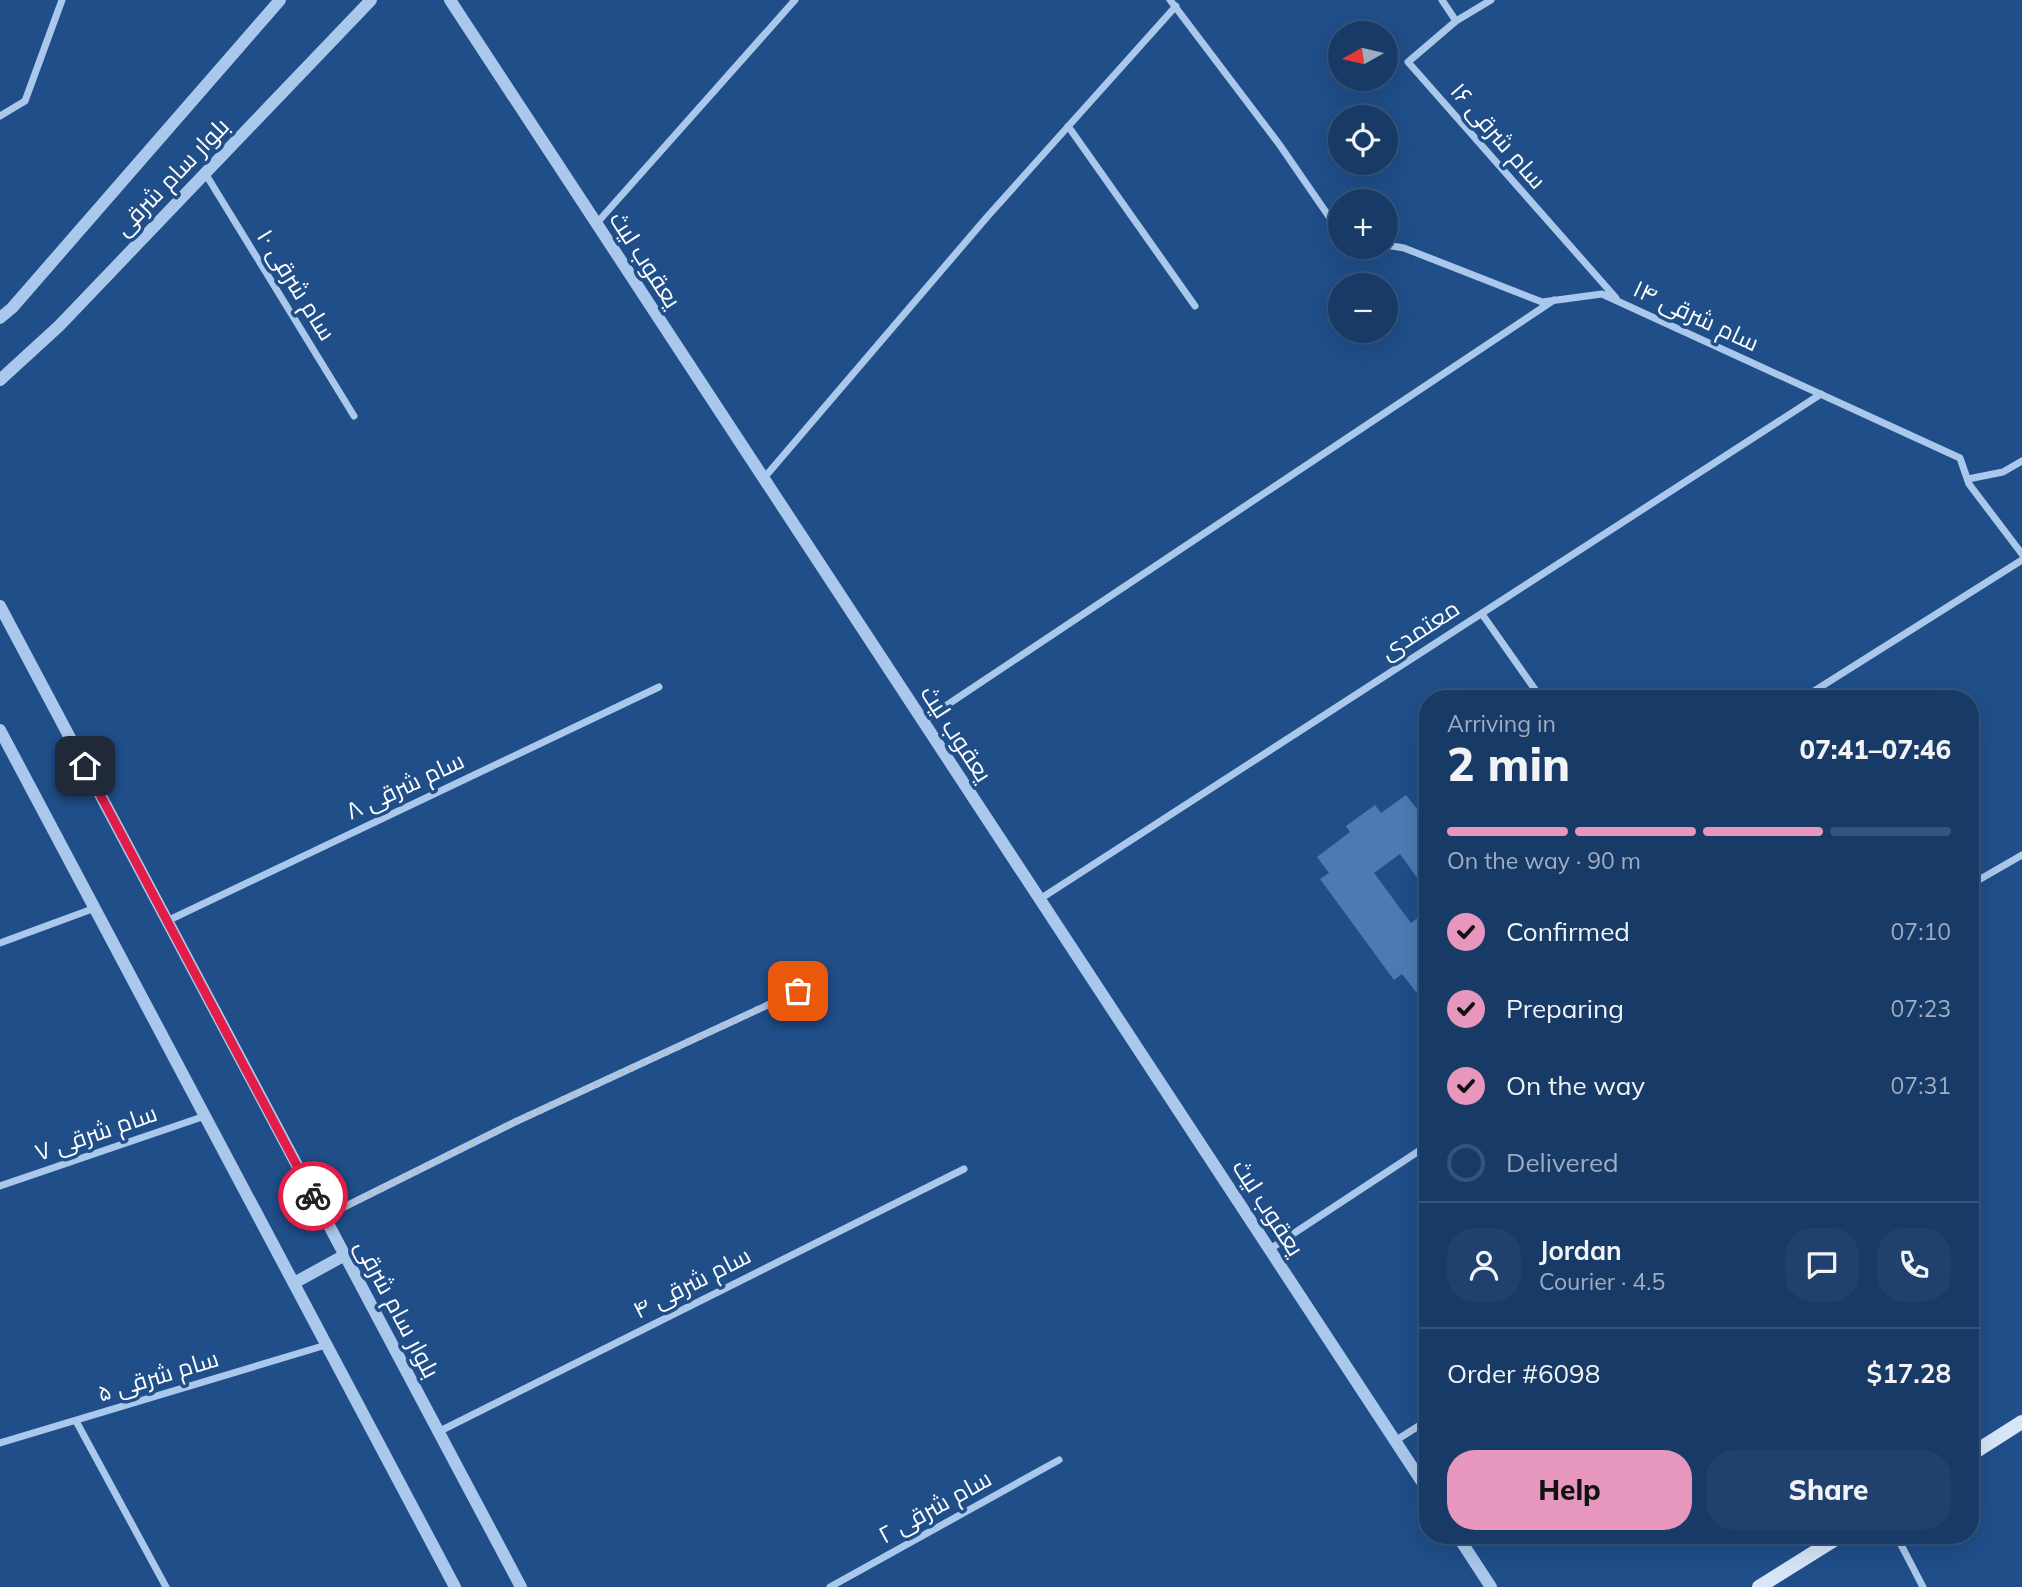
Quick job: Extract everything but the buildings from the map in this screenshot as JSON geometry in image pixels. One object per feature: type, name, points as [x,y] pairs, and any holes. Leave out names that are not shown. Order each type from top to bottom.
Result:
[{"type":"main road","points":[[1979,1449],[2022,1422]]},
{"type":"main road","points":[[1759,1587],[1828,1544]]},
{"type":"street","points":[[0,116],[25,101],[62,0]]},
{"type":"street","name":"بلوار سام شرقی","points":[[0,318],[12,308],[280,0]]},
{"type":"street","name":"بلوار سام شرقی","points":[[0,380],[59,326],[371,0]]},
{"type":"street","name":"یعقوب لیث","points":[[450,0],[1419,1477]]},
{"type":"street","points":[[596,224],[795,0]]},
{"type":"street","points":[[1442,0],[1456,21],[1491,0]]},
{"type":"street","points":[[764,478],[1173,3],[1279,144],[1328,215]]},
{"type":"street","name":"سام شرقی ۱۶","points":[[1456,21],[1408,62],[1619,301]]},
{"type":"street","points":[[1068,126],[1195,306]]},
{"type":"street","name":"سام شرقی ۱۰","points":[[205,173],[354,416]]},
{"type":"street","name":"سام شرقی ۱۴","points":[[1398,247],[1542,302],[1602,294],[1960,458],[1968,480],[2022,557]]},
{"type":"street","points":[[923,721],[1554,300]]},
{"type":"street","name":"معتمدی","points":[[1040,899],[1821,394]]},
{"type":"street","points":[[1968,480],[2003,472],[2022,461]]},
{"type":"street","points":[[1815,690],[2022,557]]},
{"type":"street","name":"بلوار سام شرقی","points":[[0,606],[521,1587]]},
{"type":"street","points":[[1482,614],[1535,690]]},
{"type":"street","name":"سام شرقی ۸","points":[[167,921],[659,687]]},
{"type":"street","points":[[0,730],[455,1587]]},
{"type":"street","points":[[1979,880],[2022,855]]},
{"type":"street","points":[[0,943],[95,908]]},
{"type":"street","points":[[324,1217],[515,1122],[798,991]]},
{"type":"street","name":"سام شرقی ۷","points":[[0,1186],[205,1116]]},
{"type":"street","points":[[1270,1249],[1419,1151]]},
{"type":"street","name":"سام شرقی ۴","points":[[438,1432],[964,1169]]},
{"type":"street","points":[[293,1283],[345,1255]]},
{"type":"street","name":"سام شرقی ۵","points":[[0,1443],[326,1345]]},
{"type":"street","points":[[76,1420],[166,1587]]},
{"type":"street","points":[[1395,1441],[1419,1426]]},
{"type":"street","name":"سام شرقی ۲","points":[[830,1587],[1059,1460]]},
{"type":"street","points":[[1463,1544],[1491,1587]]},
{"type":"street","points":[[1901,1544],[1923,1587]]},
{"type":"way so far","points":[[313,1196],[324,1217],[515,1122],[798,991]]},
{"type":"route","points":[[85,766],[313,1196]]}]
